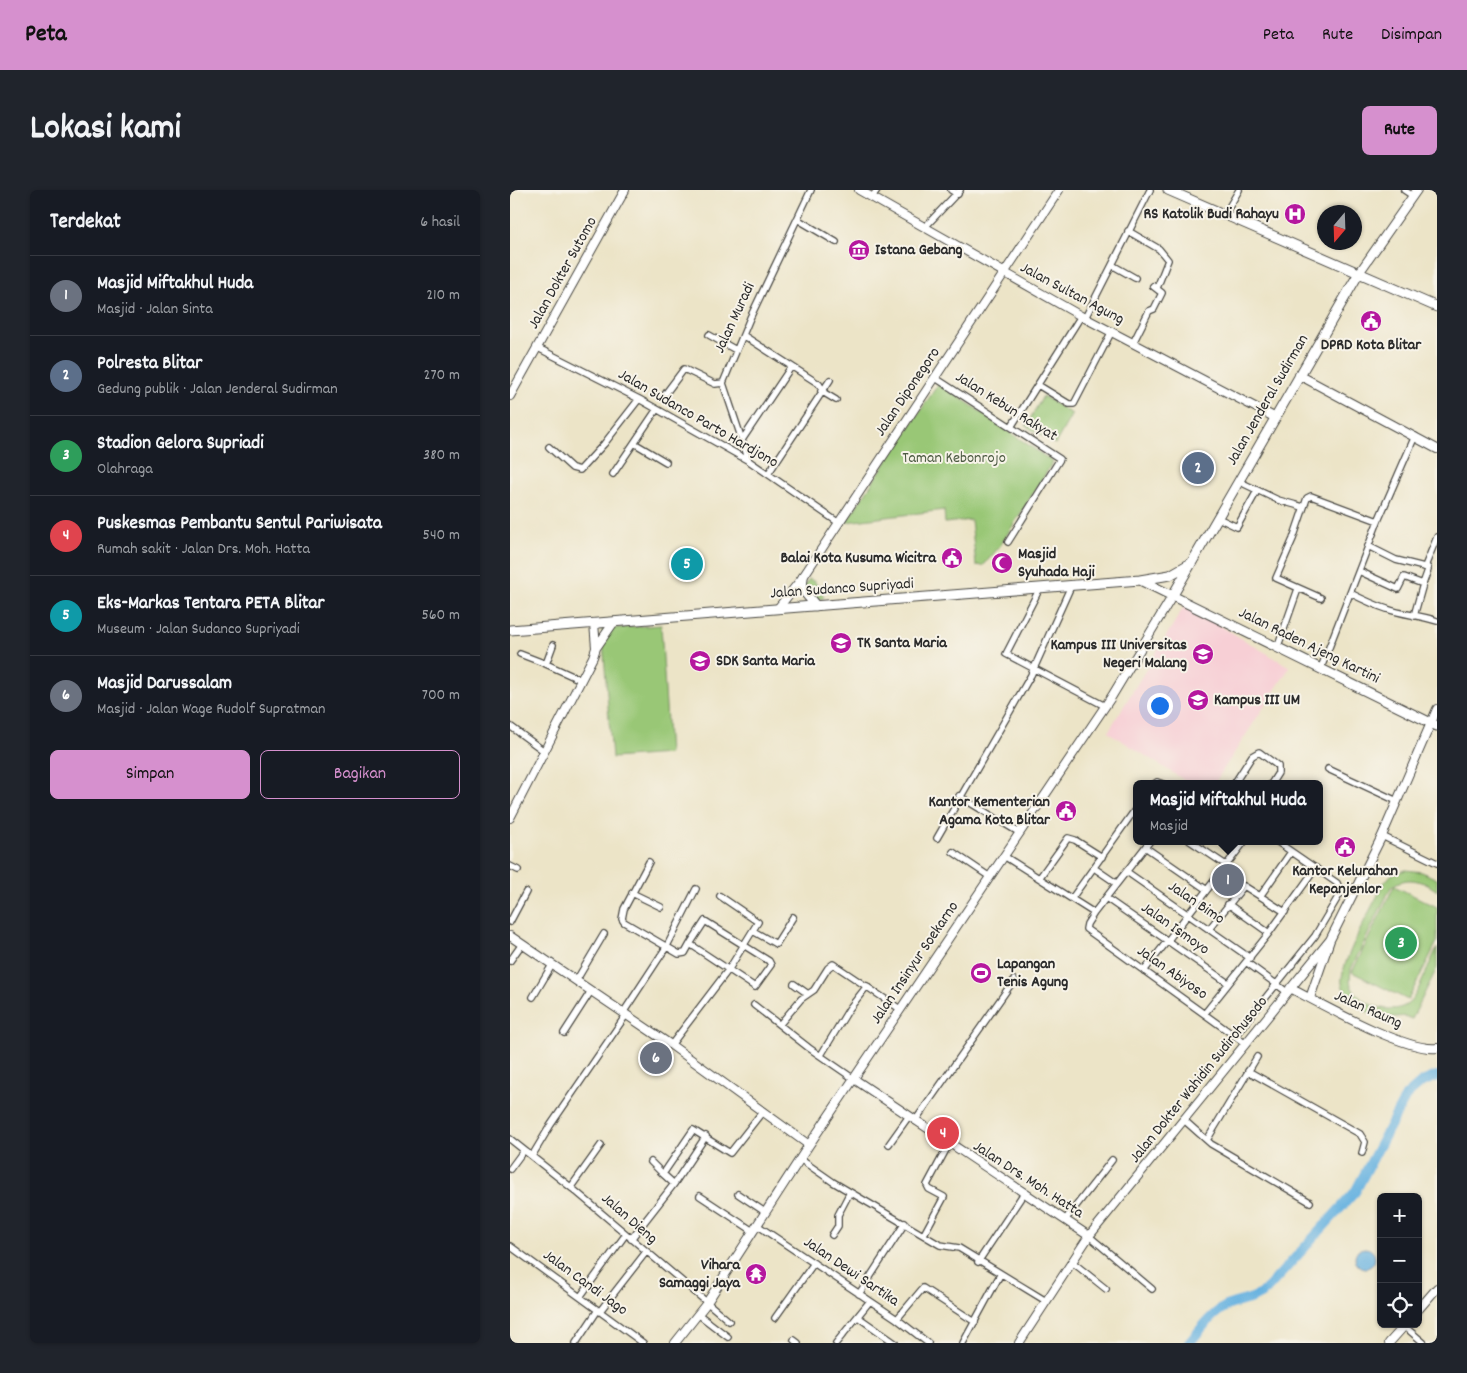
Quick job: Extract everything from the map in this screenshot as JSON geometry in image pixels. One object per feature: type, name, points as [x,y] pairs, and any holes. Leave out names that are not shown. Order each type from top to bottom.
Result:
[{"type":"main road","name":"Jalan Dokter Sutomo","points":[[510,396],[625,190]]},
{"type":"main road","name":"Jalan Sultan Agung","points":[[859,190],[1083,317],[1274,417]]},
{"type":"main road","name":"Jalan Diponegoro","points":[[779,608],[803,577],[1058,190]]},
{"type":"main road","points":[[1168,190],[1250,224],[1437,307]]},
{"type":"main road","points":[[1359,273],[1415,193]]},
{"type":"main road","name":"Jalan Jenderal Sudirman","points":[[1173,595],[1274,417],[1359,273]]},
{"type":"main road","points":[[1299,374],[1437,449]]},
{"type":"main road","points":[[1140,580],[1170,575],[1192,562]]},
{"type":"main road","points":[[803,577],[802,590],[816,606]]},
{"type":"main road","name":"Jalan Sudanco Supriyadi","points":[[510,630],[1140,580],[1173,595]]},
{"type":"main road","name":"Jalan Raden Ajeng Kartini","points":[[1173,595],[1434,725]]},
{"type":"main road","name":"Jalan Insinyur Soekarno","points":[[675,1343],[706,1304],[809,1145],[1105,706],[1157,625],[1173,595]]},
{"type":"main road","points":[[510,818],[512,809],[544,751],[596,648],[614,622]]},
{"type":"main road","points":[[594,623],[596,648]]},
{"type":"main road","name":"Jalan Dokter Wahidin Sudirohusodo","points":[[1310,998],[1330,940],[1382,836],[1397,800],[1434,725],[1437,709]]},
{"type":"main road","points":[[510,936],[671,1045],[809,1145]]},
{"type":"main road","name":"Jalan Dokter Wahidin Sudirohusodo","points":[[1019,1343],[1089,1236],[1244,1043],[1330,940]]},
{"type":"main road","name":"Jalan Raung","points":[[1288,990],[1310,998],[1367,1027],[1419,1047],[1437,1048]]},
{"type":"main road","name":"Jalan Drs. Moh. Hatta","points":[[854,1078],[949,1144],[1089,1236]]},
{"type":"main road","points":[[1422,1305],[1437,1288]]},
{"type":"main road","points":[[1389,1343],[1402,1328]]},
{"type":"street","name":"Jalan Muradi","points":[[723,383],[736,350],[811,190]]},
{"type":"street","points":[[872,198],[877,190]]},
{"type":"street","points":[[951,190],[959,192]]},
{"type":"street","points":[[1011,427],[1083,317],[1150,190]]},
{"type":"street","points":[[1229,216],[1239,190]]},
{"type":"street","points":[[1404,190],[1415,193]]},
{"type":"street","points":[[925,227],[959,192]]},
{"type":"street","points":[[797,219],[836,242]]},
{"type":"street","points":[[1128,231],[1159,249],[1168,260],[1155,287],[1162,293],[1154,309],[1149,312],[1133,342]]},
{"type":"street","points":[[1112,265],[1135,278]]},
{"type":"street","points":[[1038,385],[1069,404],[1074,404],[1112,332]]},
{"type":"street","points":[[709,335],[736,350]]},
{"type":"street","points":[[743,335],[819,384],[822,390],[836,400]]},
{"type":"street","name":"Jalan Sudanco Parto Hardjono","points":[[538,348],[639,399],[749,461],[839,523]]},
{"type":"street","points":[[742,440],[791,367]]},
{"type":"street","points":[[666,393],[684,369],[715,384],[723,383],[749,461]]},
{"type":"street","name":"Jalan Kebun Rakyat","points":[[934,377],[1057,456],[1059,463],[1008,542]]},
{"type":"street","points":[[768,474],[830,380]]},
{"type":"street","points":[[549,448],[572,468],[580,470],[604,444],[639,399]]},
{"type":"street","points":[[613,474],[657,409]]},
{"type":"street","points":[[1321,668],[1378,521],[1416,436]]},
{"type":"street","points":[[634,443],[666,462]]},
{"type":"street","points":[[1238,482],[1257,491],[1303,507]]},
{"type":"street","points":[[1218,518],[1237,527],[1257,491]]},
{"type":"street","points":[[1321,598],[1277,580],[1276,577],[1293,539],[1307,498],[1311,496],[1378,521]]},
{"type":"street","points":[[1414,616],[1428,568],[1426,564],[1437,536]]},
{"type":"street","points":[[1368,546],[1396,560],[1428,568]]},
{"type":"street","points":[[1359,572],[1398,589],[1404,577],[1423,584]]},
{"type":"street","points":[[937,838],[959,796],[1003,726],[1034,668],[1071,586]]},
{"type":"street","points":[[1036,589],[1006,651],[1007,656],[1034,668],[1105,706]]},
{"type":"street","points":[[1278,646],[1298,589]]},
{"type":"street","points":[[1350,594],[1387,609],[1414,616],[1420,615],[1437,621]]},
{"type":"street","points":[[546,664],[553,645]]},
{"type":"street","points":[[520,654],[581,680]]},
{"type":"street","points":[[510,726],[544,751]]},
{"type":"street","points":[[1237,780],[1252,756],[1259,752],[1278,766],[1278,773],[1274,780]]},
{"type":"street","points":[[1328,769],[1397,800]]},
{"type":"street","points":[[959,796],[1020,833]]},
{"type":"street","points":[[1072,898],[1133,813]]},
{"type":"street","points":[[1382,836],[1437,863]]},
{"type":"street","points":[[1040,878],[1068,838],[1076,840],[1102,857]]},
{"type":"street","points":[[1196,845],[1226,865]]},
{"type":"street","points":[[1144,971],[1242,845]]},
{"type":"street","points":[[1235,1036],[1278,984],[1327,918],[1341,892],[1337,883],[1281,845]]},
{"type":"street","points":[[1004,856],[1094,913],[1145,847],[1207,890]]},
{"type":"street","points":[[953,852],[990,877]]},
{"type":"street","points":[[1261,895],[1291,852]]},
{"type":"street","points":[[650,862],[624,910],[622,919],[666,948],[682,955],[704,921],[769,961],[771,966],[756,987],[690,944]]},
{"type":"street","points":[[510,866],[518,870]]},
{"type":"street","points":[[1094,868],[1116,883]]},
{"type":"street","points":[[1205,1013],[1269,933],[1316,868]]},
{"type":"street","name":"Jalan Bimo","points":[[1127,872],[1186,915],[1209,929],[1288,990]]},
{"type":"street","points":[[1209,929],[1244,886],[1261,895],[1285,912]]},
{"type":"street","points":[[532,1156],[666,948],[696,889]]},
{"type":"street","points":[[510,922],[514,910],[526,892]]},
{"type":"street","points":[[632,894],[661,907]]},
{"type":"street","points":[[671,1045],[729,969],[753,931],[757,920],[720,896]]},
{"type":"street","name":"Jalan Ismoyo","points":[[1106,898],[1228,983]]},
{"type":"street","points":[[1228,904],[1269,933]]},
{"type":"street","name":"Jalan Abiyoso","points":[[1094,913],[1086,927],[1089,932],[1205,1013],[1244,1043]]},
{"type":"street","points":[[753,931],[776,944],[793,918]]},
{"type":"street","points":[[576,981],[604,934]]},
{"type":"street","points":[[510,961],[522,944]]},
{"type":"street","points":[[533,997],[552,964]]},
{"type":"street","points":[[780,1024],[816,987],[828,968],[833,964],[900,1009]]},
{"type":"street","points":[[889,1144],[912,1119],[1014,980]]},
{"type":"street","points":[[794,984],[808,994]]},
{"type":"street","points":[[821,1056],[849,1009],[867,986]]},
{"type":"street","points":[[564,1033],[592,992]]},
{"type":"street","points":[[754,1005],[821,1056],[854,1078]]},
{"type":"street","points":[[1207,1140],[1258,1057]]},
{"type":"street","points":[[1248,1071],[1360,1134],[1365,1142],[1362,1153]]},
{"type":"street","points":[[663,1174],[693,1130],[706,1136],[730,1153],[763,1111]]},
{"type":"street","points":[[1184,1120],[1207,1140],[1310,1202]]},
{"type":"street","points":[[580,1298],[629,1236],[674,1184],[706,1136]]},
{"type":"street","name":"Jalan Dieng","points":[[511,1140],[629,1236],[706,1304],[729,1321]]},
{"type":"street","points":[[924,1234],[944,1198],[929,1189],[927,1185],[949,1144]]},
{"type":"street","points":[[570,1187],[601,1145]]},
{"type":"street","points":[[510,1169],[524,1150]]},
{"type":"street","points":[[800,1159],[850,1192],[940,1245],[959,1248],[978,1262],[1046,1301]]},
{"type":"street","points":[[1065,1220],[1112,1160]]},
{"type":"street","points":[[651,1162],[674,1184]]},
{"type":"street","points":[[832,1235],[838,1226],[838,1215],[850,1192]]},
{"type":"street","points":[[978,1262],[1024,1193]]},
{"type":"street","points":[[738,1194],[765,1212]]},
{"type":"street","name":"Jalan Dewi Sartika","points":[[700,1196],[814,1263],[897,1319],[926,1342]]},
{"type":"street","points":[[859,1294],[905,1223]]},
{"type":"street","points":[[1089,1236],[1152,1289]]},
{"type":"street","name":"Jalan Candi Jago","points":[[510,1246],[643,1343]]},
{"type":"street","points":[[576,1343],[599,1310],[646,1252]]},
{"type":"street","points":[[1071,1261],[1106,1288]]},
{"type":"street","points":[[776,1318],[814,1263]]},
{"type":"street","points":[[963,1343],[1000,1275]]},
{"type":"street","points":[[897,1319],[923,1288],[975,1322]]},
{"type":"street","points":[[836,1343],[870,1301]]},
{"type":"street","points":[[698,1314],[728,1337]]},
{"type":"street","points":[[858,1317],[895,1343]]},
{"type":"street","points":[[1408,1328],[1424,1343]]},
{"type":"shaded area","name":"Kampus III UM","points":[[1185,605],[1290,667],[1217,780],[1184,780],[1108,732]]},
{"type":"green space","name":"Taman Kebonrojo","points":[[939,383],[1053,462],[1000,546],[983,566],[976,565],[971,520],[945,523],[944,510],[846,522]]},
{"type":"green space","points":[[1043,396],[1072,414],[1055,444],[1026,426]]},
{"type":"green space","points":[[809,579],[815,582],[824,597],[822,599],[809,594],[804,586]]},
{"type":"green space","points":[[661,625],[669,754],[612,758],[602,629]]},
{"type":"green space","points":[[1406,870],[1422,872],[1437,879],[1437,891],[1426,884],[1414,880],[1403,881],[1391,887],[1351,969],[1350,981],[1353,989],[1366,1002],[1385,1009],[1395,1009],[1404,1006],[1414,996],[1437,948],[1437,968],[1412,1019],[1384,1016],[1365,1011],[1352,1002],[1342,984],[1342,975],[1351,949],[1384,883],[1392,874]]},
{"type":"green space","points":[[1394,886],[1437,907],[1437,942],[1408,1000],[1352,972]]},
{"type":"water","points":[[1361,1248],[1369,1248],[1375,1254],[1375,1262],[1369,1268],[1361,1268],[1355,1262],[1355,1254]]},
{"type":"waterway","points":[[1189,1343],[1212,1316],[1223,1308],[1253,1298],[1266,1290],[1355,1192],[1406,1096],[1422,1082],[1437,1076]]},
{"type":"place","name":"RS Katolik Budi Rahayu","points":[[1295,214]]},
{"type":"place","name":"Istana Gebang","points":[[859,250]]},
{"type":"place","name":"DPRD Kota Blitar","points":[[1371,321]]},
{"type":"place","name":"Polresta Blitar","points":[[1198,468]]},
{"type":"place","name":"Balai Kota Kusuma Wicitra","points":[[952,558]]},
{"type":"place","name":"Masjid Syuhada Haji","points":[[1002,563]]},
{"type":"place","name":"Eks-Markas Tentara PETA Blitar","points":[[687,564]]},
{"type":"place","name":"TK Santa Maria","points":[[841,643]]},
{"type":"place","name":"Kampus III Universitas Negeri Malang","points":[[1203,654]]},
{"type":"place","name":"SDK Santa Maria","points":[[700,661]]},
{"type":"place","name":"Kampus III UM","points":[[1198,700]]},
{"type":"place","name":"Kantor Kementerian Agama Kota Blitar","points":[[1066,811]]},
{"type":"place","name":"Kantor Kelurahan Kepanjenlor","points":[[1345,847]]},
{"type":"place","name":"Masjid Miftakhul Huda","points":[[1228,880]]},
{"type":"place","name":"Stadion Gelora Supriadi","points":[[1401,943]]},
{"type":"place","name":"Lapangan Tenis Agung","points":[[981,973]]},
{"type":"place","name":"Masjid Darussalam","points":[[656,1058]]},
{"type":"place","name":"Puskesmas Pembantu Sentul Pariwisata","points":[[943,1133]]},
{"type":"place","name":"Vihara Samaggi Jaya","points":[[756,1274]]}]
